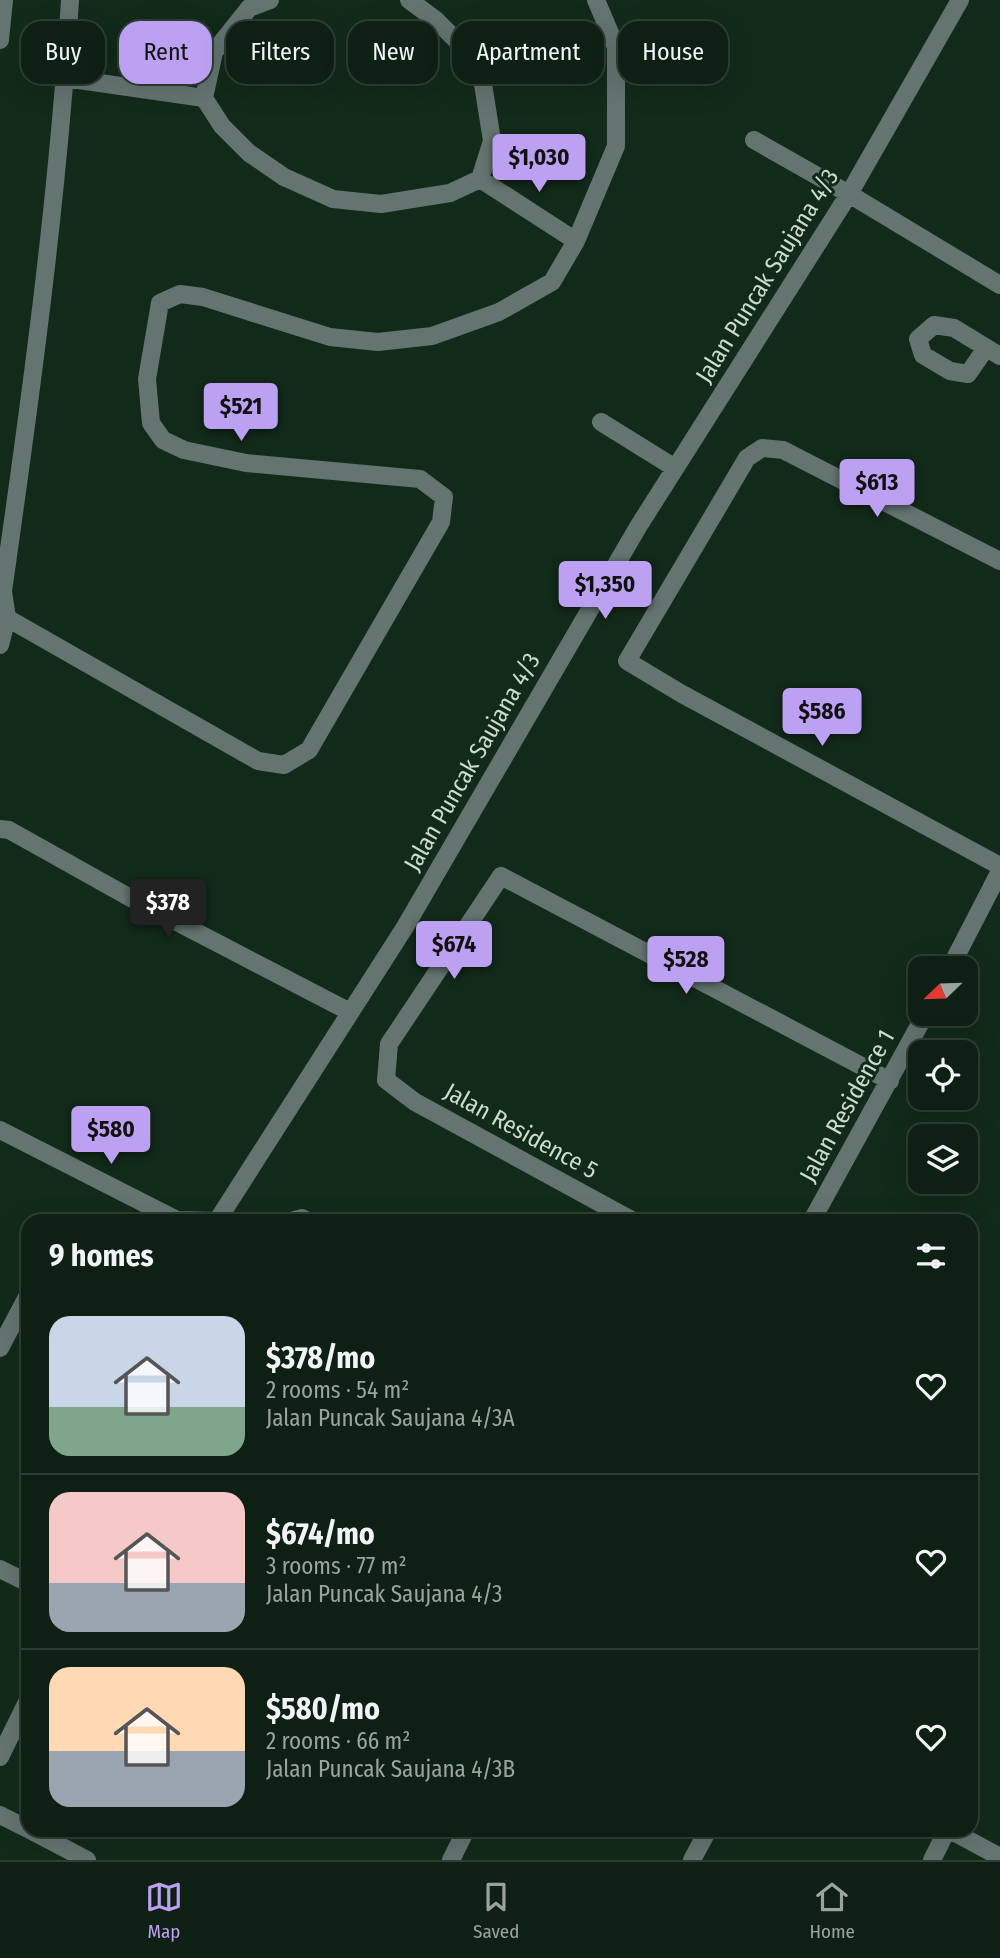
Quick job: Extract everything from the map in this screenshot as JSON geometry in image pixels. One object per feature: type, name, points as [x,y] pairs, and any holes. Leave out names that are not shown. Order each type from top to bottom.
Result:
[{"type":"street","points":[[0,40],[4,0]]},
{"type":"street","points":[[69,21],[71,0]]},
{"type":"street","points":[[270,0],[249,8],[214,52],[204,98],[222,126],[249,153],[284,177],[333,199],[382,204],[450,193],[480,179],[492,141],[483,84],[461,45],[436,20],[409,0]]},
{"type":"street","points":[[7,618],[258,761],[284,765],[309,750],[441,522],[444,497],[420,479],[246,463],[184,450],[163,440],[151,422],[147,379],[160,303],[180,294],[203,297],[330,337],[378,342],[432,335],[499,312],[552,282],[576,241],[616,146],[616,47],[596,0]]},
{"type":"street","name":"Jalan Puncak Saujana 4/3","points":[[221,1214],[405,927],[638,527],[849,194],[960,0]]},
{"type":"street","points":[[0,645],[7,618],[3,591],[36,361],[64,84]]},
{"type":"street","points":[[105,84],[204,98]]},
{"type":"street","points":[[754,140],[1000,285]]},
{"type":"street","points":[[480,179],[576,241]]},
{"type":"street","points":[[601,422],[675,468]]},
{"type":"street","points":[[956,956],[1000,869],[681,694],[627,661],[747,458],[762,448],[783,450],[1000,561]]},
{"type":"street","points":[[0,829],[9,830],[127,896],[350,1012]]},
{"type":"street","name":"Jalan Residence 5","points":[[620,1214],[415,1102],[386,1080],[389,1044],[502,876],[890,1081]]},
{"type":"street","name":"Jalan Residence 1","points":[[815,1214],[919,1026]]},
{"type":"street","points":[[0,1130],[165,1214]]},
{"type":"street","points":[[0,1348],[21,1308]]},
{"type":"street","points":[[0,1569],[21,1580]]},
{"type":"street","points":[[0,1757],[21,1714]]},
{"type":"street","points":[[0,1815],[21,1826]]},
{"type":"street","points":[[43,1837],[87,1860]]},
{"type":"street","points":[[451,1860],[462,1837]]},
{"type":"street","points":[[692,1860],[704,1837]]},
{"type":"street","points":[[932,1860],[945,1837]]},
{"type":"street","points":[[962,1837],[1000,1857]]}]
